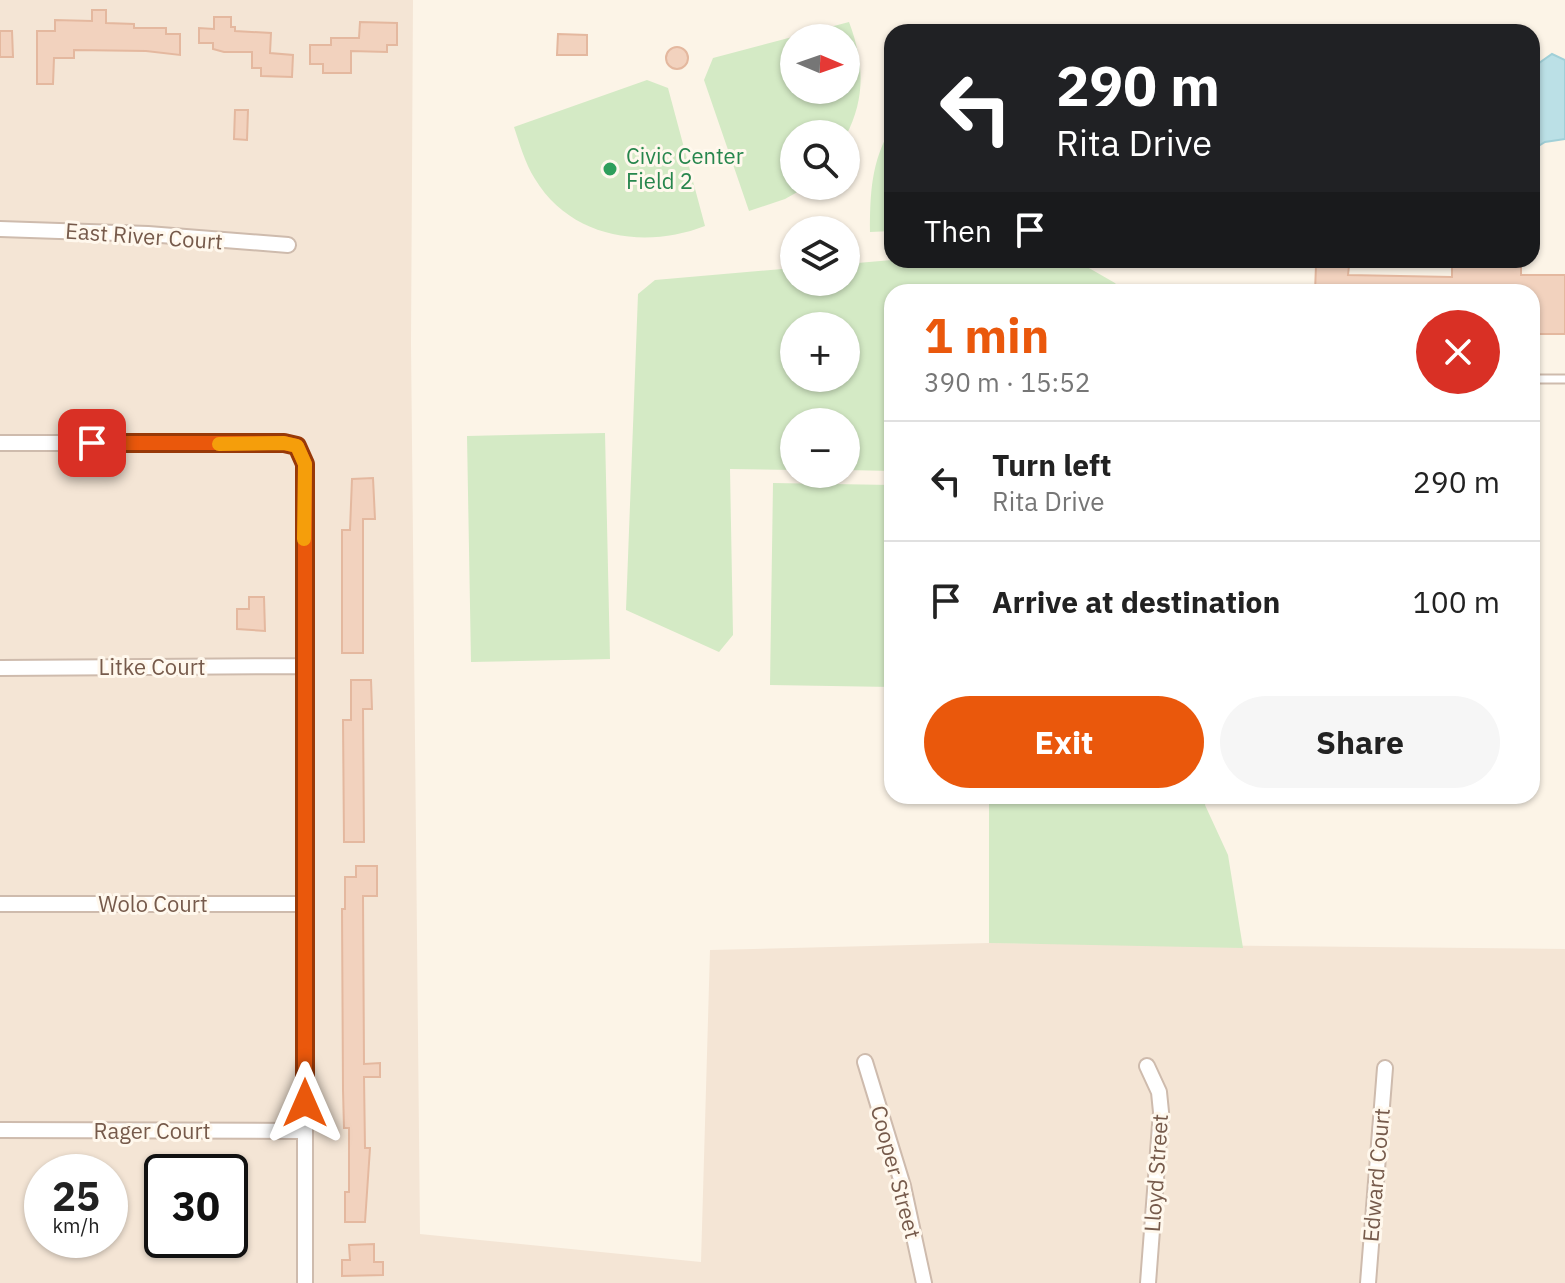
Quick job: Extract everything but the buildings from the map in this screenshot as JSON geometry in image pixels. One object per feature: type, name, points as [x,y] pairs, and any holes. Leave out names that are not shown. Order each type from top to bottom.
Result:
[{"type":"street","name":"East River Court","points":[[0,229],[148,234],[288,245]]},
{"type":"street","points":[[0,443],[284,443],[297,446],[305,464],[305,1283]]},
{"type":"street","name":"Litke Court","points":[[0,668],[304,666]]},
{"type":"street","name":"Wolo Court","points":[[0,904],[306,904]]},
{"type":"street","name":"Cooper Street","points":[[865,1062],[903,1186],[924,1283]]},
{"type":"street","name":"Lloyd Street","points":[[1147,1066],[1159,1092],[1161,1112],[1148,1283]]},
{"type":"street","name":"Edward Court","points":[[1368,1283],[1385,1068]]},
{"type":"street","name":"Rager Court","points":[[0,1130],[305,1131]]},
{"type":"lane","points":[[1540,379],[1565,379]]},
{"type":"shaded area","points":[[0,0],[413,0],[411,343],[420,1234],[701,1262],[710,950],[989,943],[1565,949],[1565,1283],[0,1283]]},
{"type":"green space","points":[[780,40],[780,104],[858,104],[853,120],[780,120],[782,200],[749,211],[704,80],[713,58]]},
{"type":"green space","name":"Civic Center Field 2","points":[[647,80],[668,88],[705,226],[659,237],[611,234],[568,215],[550,199],[531,173],[514,127]]},
{"type":"green space","points":[[884,142],[884,231],[870,232],[871,191]]},
{"type":"green space","points":[[884,261],[884,268],[1089,268],[1116,284],[884,284],[884,471],[860,470],[860,408],[780,408],[780,470],[730,469],[733,635],[719,652],[626,610],[638,294],[655,280],[780,269],[780,296],[860,296],[860,263]]},
{"type":"green space","points":[[605,433],[610,659],[471,662],[467,436]]},
{"type":"green space","points":[[773,483],[780,483],[780,488],[860,488],[860,484],[884,485],[884,687],[770,685]]},
{"type":"green space","points":[[989,804],[1205,804],[1228,855],[1243,948],[989,943]]},
{"type":"water","points":[[1552,54],[1565,60],[1565,139],[1540,145],[1540,62]]},
{"type":"slow traffic","points":[[219,444],[284,443],[297,446],[305,464],[304,539]]},
{"type":"place","name":"Civic Center Field 2","points":[[610,169]]},
{"type":"route","points":[[92,443],[284,443],[297,446],[305,464],[305,1103]]}]
